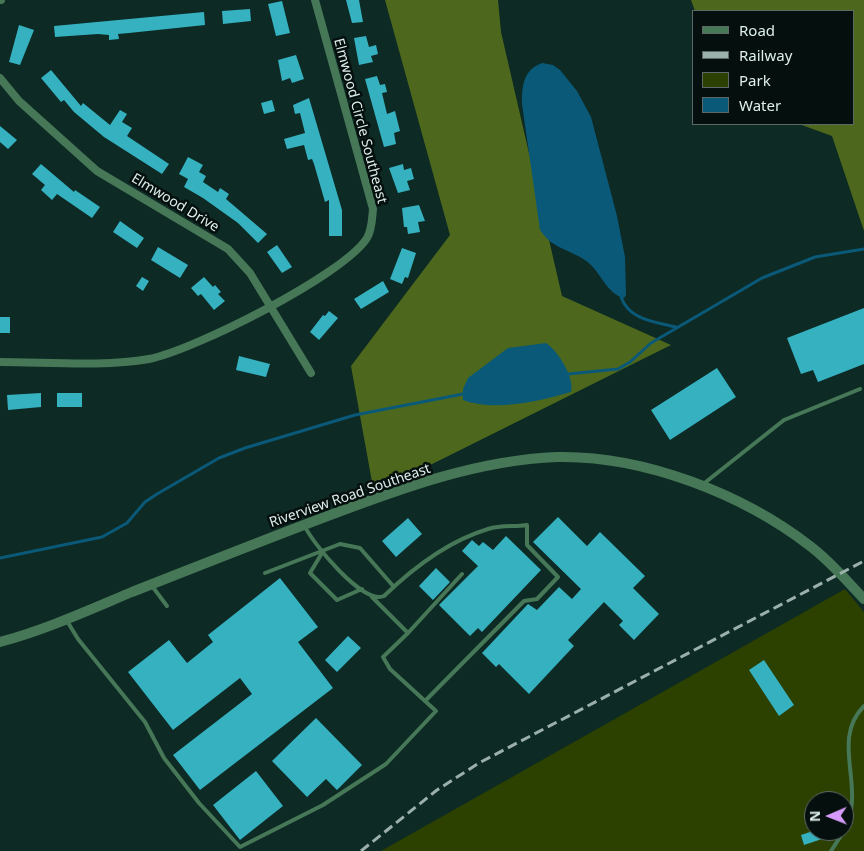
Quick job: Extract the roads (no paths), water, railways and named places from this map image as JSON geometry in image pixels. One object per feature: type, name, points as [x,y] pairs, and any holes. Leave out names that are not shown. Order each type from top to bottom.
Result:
[{"type":"street","name":"Elmwood Circle Southeast","points":[[0,362],[147,360],[198,344],[326,274],[356,250],[367,238],[371,228],[372,209],[315,0]]},
{"type":"street","name":"Elmwood Drive","points":[[0,78],[19,101],[97,171],[228,249],[250,274],[311,373]]},
{"type":"street","name":"Riverview Road Southeast","points":[[0,642],[67,618],[304,525],[425,482],[500,464],[542,458],[575,457],[617,461],[700,486],[737,501],[790,531],[834,567],[864,599]]},
{"type":"lane","points":[[700,486],[784,420],[860,389]]},
{"type":"lane","points":[[371,596],[378,598],[384,596],[421,562],[456,542],[489,528],[519,524],[526,525],[527,545],[558,577],[536,599],[524,601],[426,701]]},
{"type":"lane","points":[[304,525],[322,553],[371,596],[408,633]]},
{"type":"lane","points":[[265,573],[322,553],[340,544],[360,548],[394,587]]},
{"type":"lane","points":[[322,553],[310,573],[337,600],[362,589]]},
{"type":"lane","points":[[67,618],[78,639],[145,722],[164,758],[199,802],[240,847],[323,805],[386,764],[436,711],[390,669],[383,657],[408,633],[462,574]]},
{"type":"lane","points":[[151,585],[167,606]]},
{"type":"lane","points":[[851,791],[847,739],[853,720],[864,706]]},
{"type":"water","points":[[542,63],[553,65],[560,70],[577,91],[591,117],[617,216],[625,257],[626,295],[624,298],[609,289],[587,261],[552,243],[540,230],[522,104],[522,91],[527,74]]},
{"type":"water","points":[[546,343],[556,352],[568,372],[572,386],[571,392],[517,404],[489,405],[463,400],[463,389],[468,378],[508,348]]},
{"type":"waterway","points":[[568,374],[618,369],[630,362],[651,343],[762,278],[815,257],[864,249]]},
{"type":"waterway","points":[[621,297],[625,305],[636,315],[644,319],[676,327]]},
{"type":"waterway","points":[[0,558],[102,537],[127,523],[145,502],[157,494],[219,458],[245,448],[355,415],[463,394]]},
{"type":"railway","points":[[361,851],[437,790],[479,763],[864,561]]}]
